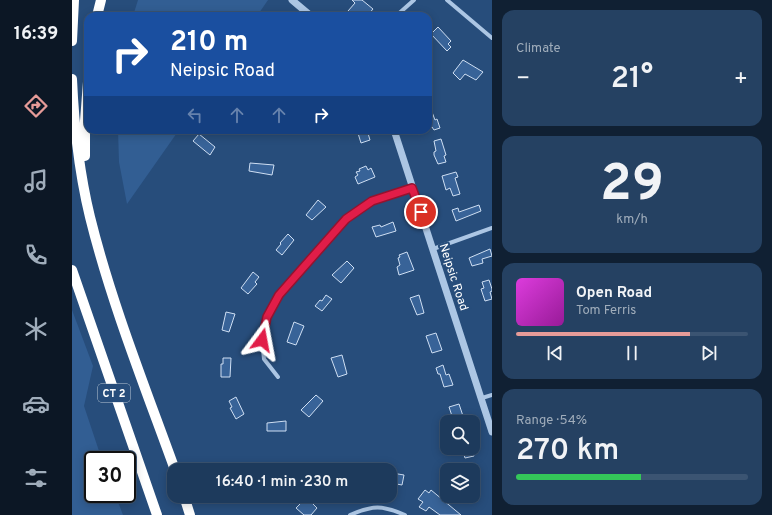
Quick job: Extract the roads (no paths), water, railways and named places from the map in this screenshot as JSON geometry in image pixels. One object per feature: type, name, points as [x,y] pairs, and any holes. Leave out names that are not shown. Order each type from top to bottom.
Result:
[{"type":"highway","points":[[72,41],[74,0]]},
{"type":"highway","points":[[98,12],[101,0]]},
{"type":"highway","name":"CT 2","points":[[72,79],[76,135],[82,180],[90,216],[105,271],[173,463]]},
{"type":"highway","points":[[82,180],[85,167],[84,134]]},
{"type":"highway","name":"CT 2","points":[[72,270],[157,515]]},
{"type":"highway","points":[[186,503],[190,515]]},
{"type":"street","points":[[292,0],[306,12]]},
{"type":"street","points":[[400,12],[414,0]]},
{"type":"street","points":[[447,0],[492,38]]},
{"type":"street","name":"Neipsic Road","points":[[395,134],[492,432]]},
{"type":"street","points":[[278,377],[264,359],[262,340],[267,317],[279,295],[346,219],[372,201],[412,188]]},
{"type":"street","points":[[433,249],[492,228]]},
{"type":"street","points":[[482,398],[492,395]]},
{"type":"street","points":[[350,515],[368,508],[390,508],[405,515]]}]
